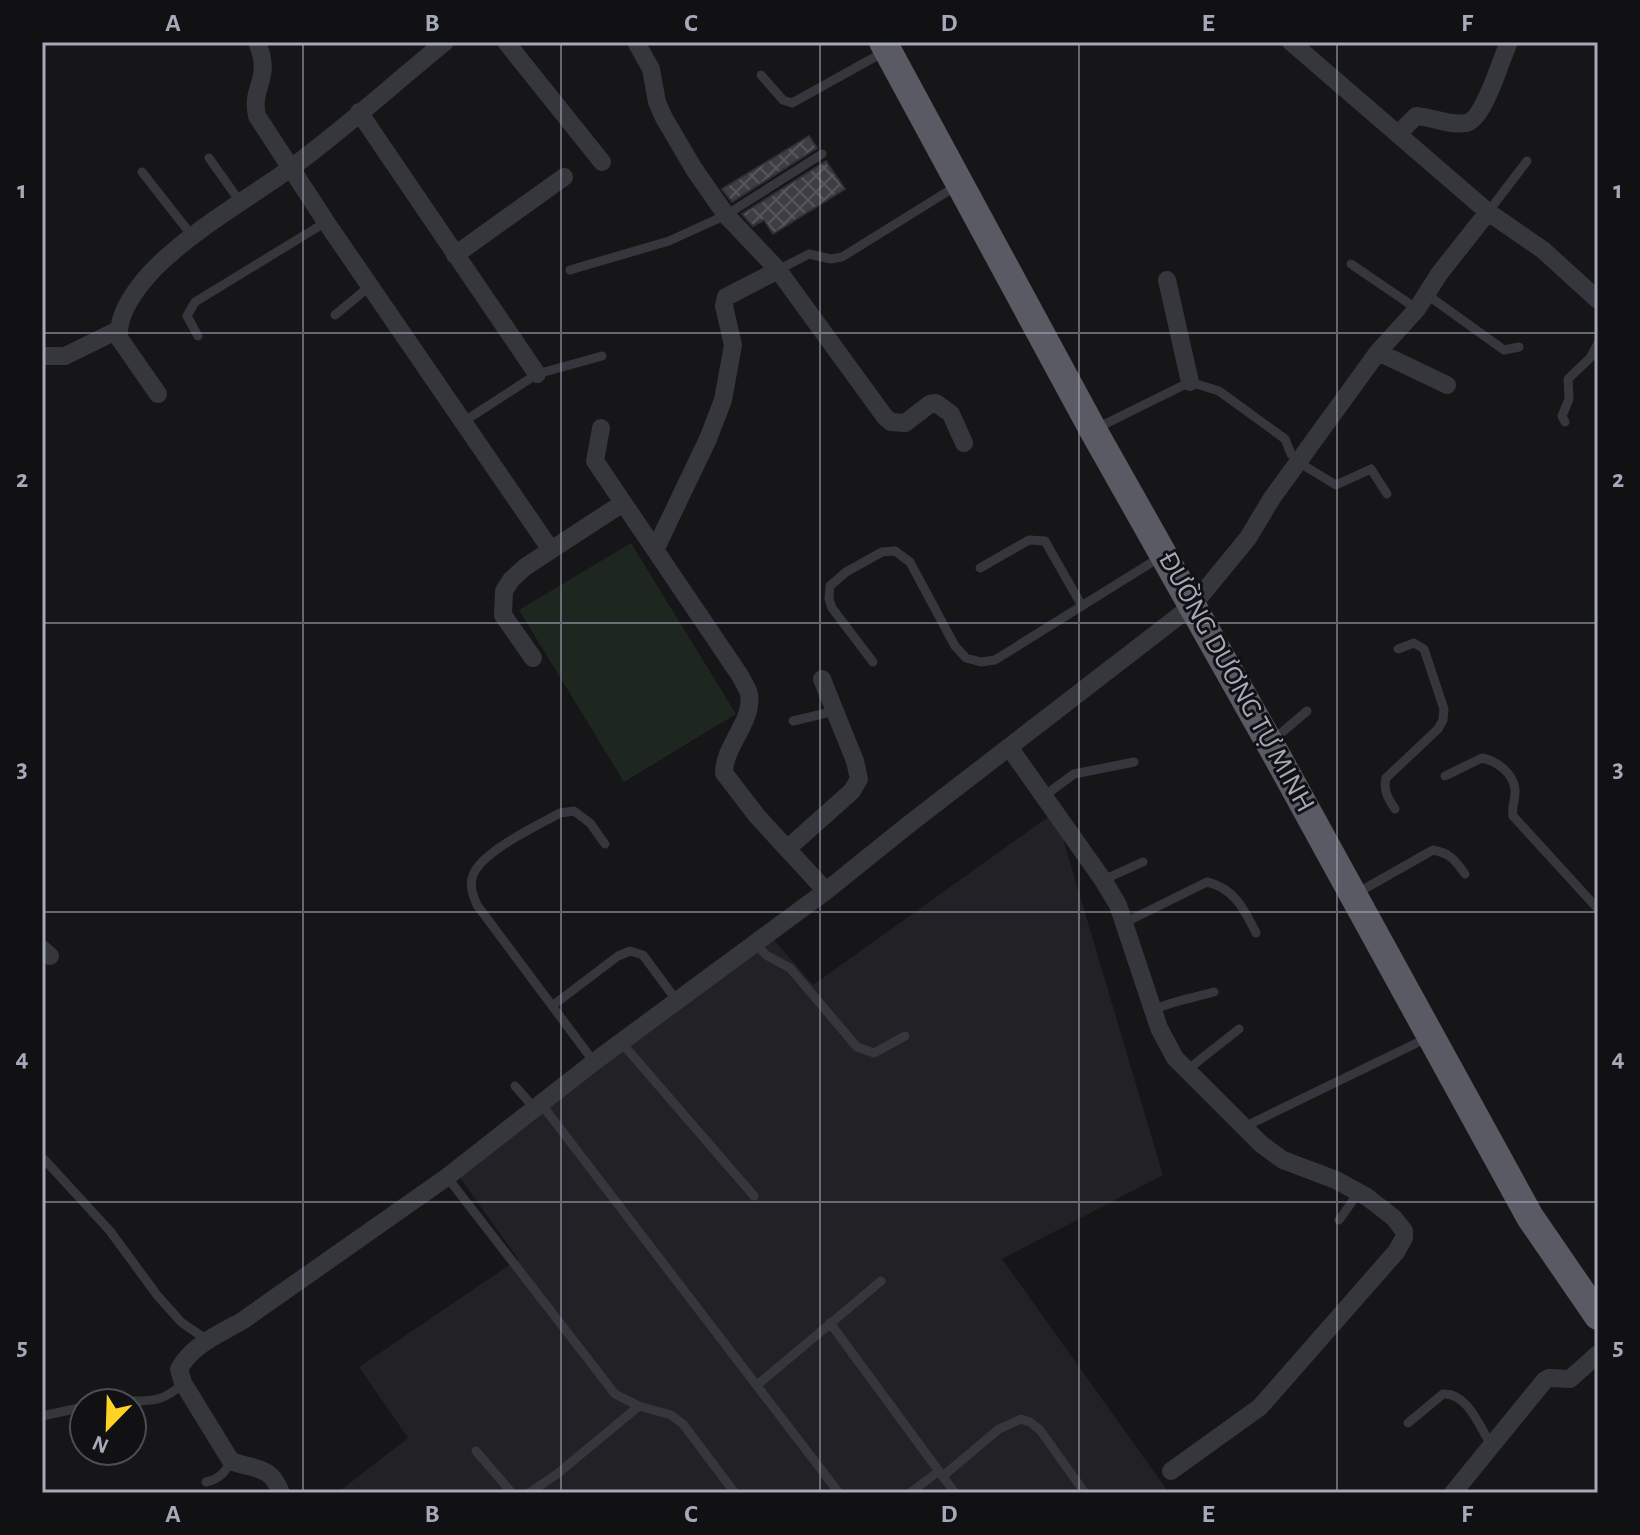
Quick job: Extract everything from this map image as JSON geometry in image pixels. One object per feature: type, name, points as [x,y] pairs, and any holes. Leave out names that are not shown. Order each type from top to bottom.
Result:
[{"type":"highway","name":"ĐƯỜNG DƯƠNG TỰ MINH","points":[[885,46],[1093,430],[1270,742],[1530,1217],[1591,1299]]},
{"type":"street","points":[[257,42],[265,65],[254,104],[257,116],[551,550]]},
{"type":"street","points":[[158,394],[119,338],[118,330],[136,292],[153,270],[193,237],[291,168],[445,42]]},
{"type":"street","points":[[506,42],[602,162]]},
{"type":"street","points":[[636,42],[651,69],[657,102],[664,118],[694,169],[726,215],[778,270],[885,417],[891,422],[905,423],[930,404],[936,403],[951,414],[964,443]]},
{"type":"street","points":[[1398,134],[1416,116],[1466,123],[1474,119],[1487,99],[1509,42]]},
{"type":"street","points":[[1296,44],[1488,212],[1589,285],[1598,300]]},
{"type":"street","points":[[359,112],[537,374]]},
{"type":"street","points":[[455,255],[564,177]]},
{"type":"street","points":[[281,1493],[265,1471],[231,1461],[183,1383],[179,1369],[186,1357],[447,1177],[594,1062],[826,891],[1193,605],[1248,538],[1298,462],[1378,352],[1488,212]]},
{"type":"street","points":[[655,550],[708,439],[723,400],[733,345],[724,306],[726,297],[778,270]]},
{"type":"street","points":[[1167,280],[1190,382]]},
{"type":"street","points":[[42,356],[65,356],[118,330]]},
{"type":"street","points":[[1378,352],[1447,385]]},
{"type":"street","points":[[601,428],[595,461],[741,677],[749,694],[747,711],[727,751],[724,773],[757,816],[826,891]]},
{"type":"street","points":[[533,658],[503,615],[504,591],[525,567],[623,503]]},
{"type":"street","points":[[787,849],[852,791],[859,779],[860,773],[822,679]]},
{"type":"street","points":[[1009,747],[1103,880],[1126,922],[1152,1010],[1175,1058],[1261,1144],[1283,1160],[1359,1192],[1404,1231],[1400,1246],[1260,1407],[1171,1471]]},
{"type":"street","points":[[1453,1493],[1545,1380],[1570,1379],[1598,1354]]},
{"type":"lane","points":[[761,75],[783,100],[792,103],[885,46]]},
{"type":"lane","points":[[570,270],[669,241],[726,215],[822,154]]},
{"type":"lane","points":[[209,158],[241,203]]},
{"type":"lane","points":[[1488,212],[1527,161]]},
{"type":"lane","points":[[142,172],[193,237]]},
{"type":"lane","points":[[778,270],[809,254],[831,259],[842,257],[961,183]]},
{"type":"lane","points":[[198,336],[187,316],[195,302],[326,222]]},
{"type":"lane","points":[[1351,264],[1504,350],[1519,347]]},
{"type":"lane","points":[[335,315],[370,286]]},
{"type":"lane","points":[[1565,422],[1562,416],[1569,399],[1568,379],[1576,374],[1597,348]]},
{"type":"lane","points":[[463,422],[537,374],[602,356]]},
{"type":"lane","points":[[1093,430],[1190,382],[1219,391],[1285,439],[1298,462],[1336,485],[1371,469],[1387,494]]},
{"type":"lane","points":[[980,568],[1029,540],[1045,541],[1082,606]]},
{"type":"lane","points":[[873,662],[838,616],[829,599],[830,586],[846,572],[882,552],[895,551],[910,562],[955,646],[966,658],[981,662],[995,660],[1165,555]]},
{"type":"lane","points":[[1395,809],[1386,796],[1386,778],[1438,729],[1444,709],[1424,649],[1414,643],[1398,649]]},
{"type":"lane","points":[[793,721],[835,711]]},
{"type":"lane","points":[[1270,742],[1307,711]]},
{"type":"lane","points":[[1445,776],[1482,758],[1501,766],[1515,789],[1513,816],[1598,909]]},
{"type":"lane","points":[[1044,796],[1074,774],[1134,762]]},
{"type":"lane","points":[[594,1062],[477,905],[470,886],[473,873],[483,859],[560,813],[574,811],[590,823],[605,844]]},
{"type":"lane","points":[[1353,895],[1433,850],[1445,852],[1454,858],[1465,874]]},
{"type":"lane","points":[[1103,880],[1143,862]]},
{"type":"lane","points":[[1126,922],[1207,882],[1221,885],[1232,894],[1256,933]]},
{"type":"lane","points":[[755,943],[766,955],[790,968],[857,1047],[874,1053],[905,1036]]},
{"type":"lane","points":[[552,1006],[618,956],[630,951],[643,955],[677,1001]]},
{"type":"lane","points":[[1152,1010],[1214,992]]},
{"type":"lane","points":[[1187,1070],[1239,1029]]},
{"type":"lane","points":[[1244,1127],[1430,1036]]},
{"type":"lane","points":[[621,1042],[754,1196]]},
{"type":"lane","points":[[515,1086],[539,1107],[839,1493]]},
{"type":"lane","points":[[42,1157],[110,1231],[181,1322],[207,1340]]},
{"type":"lane","points":[[447,1177],[615,1394],[639,1406],[671,1415],[683,1424],[731,1492]]},
{"type":"lane","points":[[1339,1220],[1359,1192]]},
{"type":"lane","points":[[757,1385],[881,1281]]},
{"type":"lane","points":[[830,1323],[955,1493]]},
{"type":"lane","points":[[148,1402],[171,1395],[183,1383]]},
{"type":"lane","points":[[1408,1423],[1443,1394],[1451,1393],[1464,1402],[1491,1445]]},
{"type":"lane","points":[[529,1493],[557,1474],[639,1406]]},
{"type":"lane","points":[[42,1416],[68,1410]]},
{"type":"lane","points":[[910,1493],[941,1474],[999,1429],[1021,1419],[1040,1430],[1085,1493]]},
{"type":"lane","points":[[476,1451],[512,1493]]},
{"type":"lane","points":[[206,1482],[216,1480],[225,1473],[231,1461]]},
{"type":"shaded area","points":[[631,543],[736,714],[624,782],[519,610]]},
{"type":"shaded area","points":[[1055,812],[1163,1175],[1002,1259],[1169,1493],[337,1493],[408,1438],[359,1367],[518,1259],[456,1172],[772,938],[813,985]]},
{"type":"building","points":[[809,136],[817,148],[732,202],[722,189]]},
{"type":"building","points":[[826,161],[845,189],[773,234],[764,220],[753,226],[742,214]]}]
